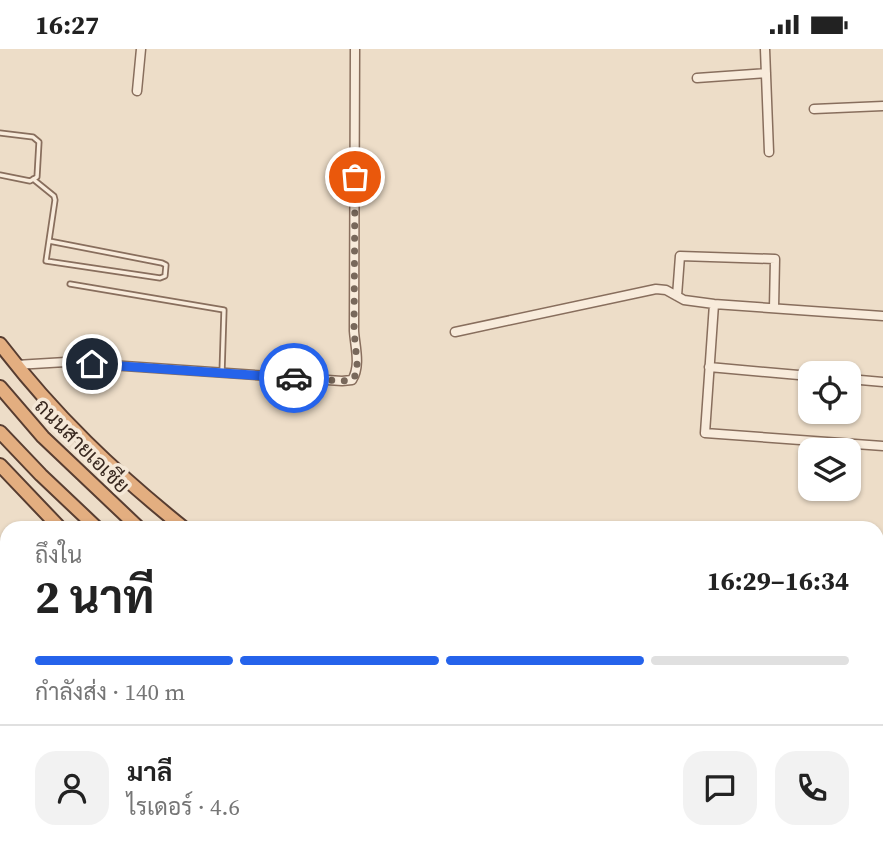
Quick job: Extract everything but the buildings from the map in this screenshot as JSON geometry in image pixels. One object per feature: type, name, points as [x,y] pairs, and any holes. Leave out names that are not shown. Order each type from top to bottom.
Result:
[{"type":"highway","name":"ถนนสายเอเชีย","points":[[0,344],[79,437],[175,521]]},
{"type":"highway","name":"ถนนสายเอเชีย","points":[[0,387],[43,437],[132,521]]},
{"type":"highway","points":[[0,432],[89,521]]},
{"type":"highway","points":[[0,465],[53,521]]},
{"type":"street","points":[[137,91],[141,49]]},
{"type":"street","points":[[16,365],[66,362],[352,380],[357,373],[354,331],[355,49]]},
{"type":"street","points":[[765,49],[769,152]]},
{"type":"street","points":[[697,78],[766,73]]},
{"type":"street","points":[[814,109],[883,106]]},
{"type":"street","points":[[677,296],[680,255],[775,259],[774,308]]},
{"type":"street","points":[[455,332],[656,289],[666,290],[684,300],[714,304],[883,316]]},
{"type":"street","points":[[714,304],[705,433],[883,446]]},
{"type":"street","points":[[709,367],[798,375]]},
{"type":"street","points":[[861,380],[883,382]]},
{"type":"lane","points":[[0,133],[33,137],[39,142],[37,177],[30,181],[0,175]]},
{"type":"lane","points":[[33,179],[54,196],[55,200],[46,261],[165,277],[166,265],[162,263],[49,241]]},
{"type":"lane","points":[[70,284],[224,310],[222,373]]},
{"type":"lane","points":[[0,841],[0,866]]},
{"type":"way so far","points":[[294,378],[342,381],[352,380],[357,373],[354,331],[355,177]]},
{"type":"route","points":[[92,364],[294,378]]}]
